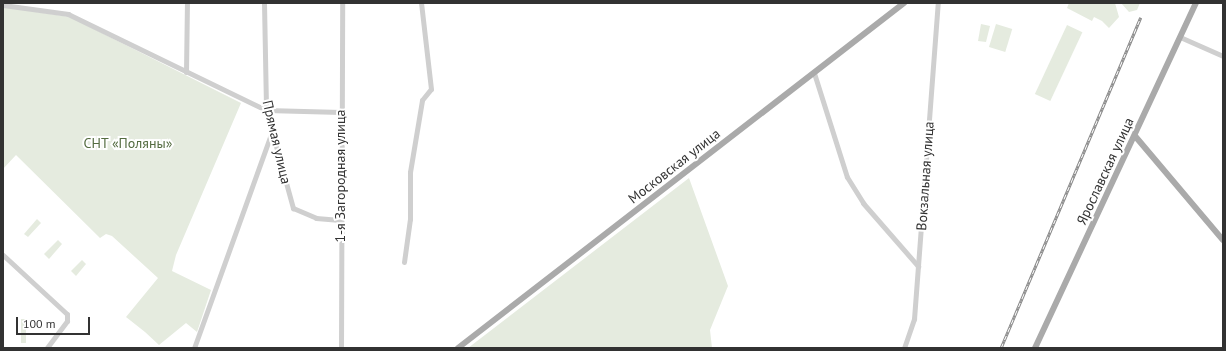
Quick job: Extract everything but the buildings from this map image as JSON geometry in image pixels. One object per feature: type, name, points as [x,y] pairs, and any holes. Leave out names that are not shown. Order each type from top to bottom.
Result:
[{"type":"main road","name":"Московская улица","points":[[458,348],[904,3]]},
{"type":"main road","name":"Ярославская улица","points":[[1035,348],[1196,3]]},
{"type":"main road","points":[[1135,136],[1223,240]]},
{"type":"street","points":[[186,72],[187,3]]},
{"type":"street","name":"Прямая улица","points":[[264,3],[266,110],[293,208],[316,218],[340,220]]},
{"type":"street","name":"1-я Загородная улица","points":[[341,348],[340,112],[342,3]]},
{"type":"street","points":[[404,262],[410,219],[410,172],[422,100],[431,89],[421,3]]},
{"type":"street","name":"Вокзальная улица","points":[[904,348],[912,327],[938,3]]},
{"type":"street","points":[[3,5],[68,14],[266,110],[340,112]]},
{"type":"street","points":[[1180,37],[1223,56]]},
{"type":"street","points":[[814,73],[848,177],[863,203],[918,266]]},
{"type":"street","points":[[194,348],[272,132]]},
{"type":"street","points":[[3,255],[67,314],[67,321],[47,348]]},
{"type":"green space","points":[[1069,3],[1115,3],[1119,17],[1109,28],[1102,21],[1094,17],[1092,21],[1067,8]]},
{"type":"green space","points":[[1121,3],[1140,3],[1137,10],[1129,12]]},
{"type":"green space","name":"СНТ «Поляны»","points":[[3,7],[70,17],[241,103],[176,255],[172,271],[211,290],[197,332],[186,323],[159,345],[126,317],[158,278],[112,236],[106,234],[100,238],[16,155],[3,169]]},
{"type":"green space","points":[[981,24],[990,26],[986,42],[978,41]]},
{"type":"green space","points":[[996,24],[1012,29],[1005,52],[989,47]]},
{"type":"green space","points":[[1067,25],[1082,32],[1050,101],[1035,94]]},
{"type":"green space","points":[[689,178],[728,286],[710,330],[712,348],[468,348]]},
{"type":"green space","points":[[37,219],[41,223],[28,237],[24,234]]},
{"type":"green space","points":[[58,240],[62,244],[49,259],[44,254]]},
{"type":"green space","points":[[82,260],[86,264],[76,276],[71,271]]},
{"type":"green space","points":[[21,319],[26,319],[26,343],[21,343]]},
{"type":"railway","points":[[1001,348],[1141,17]]}]
